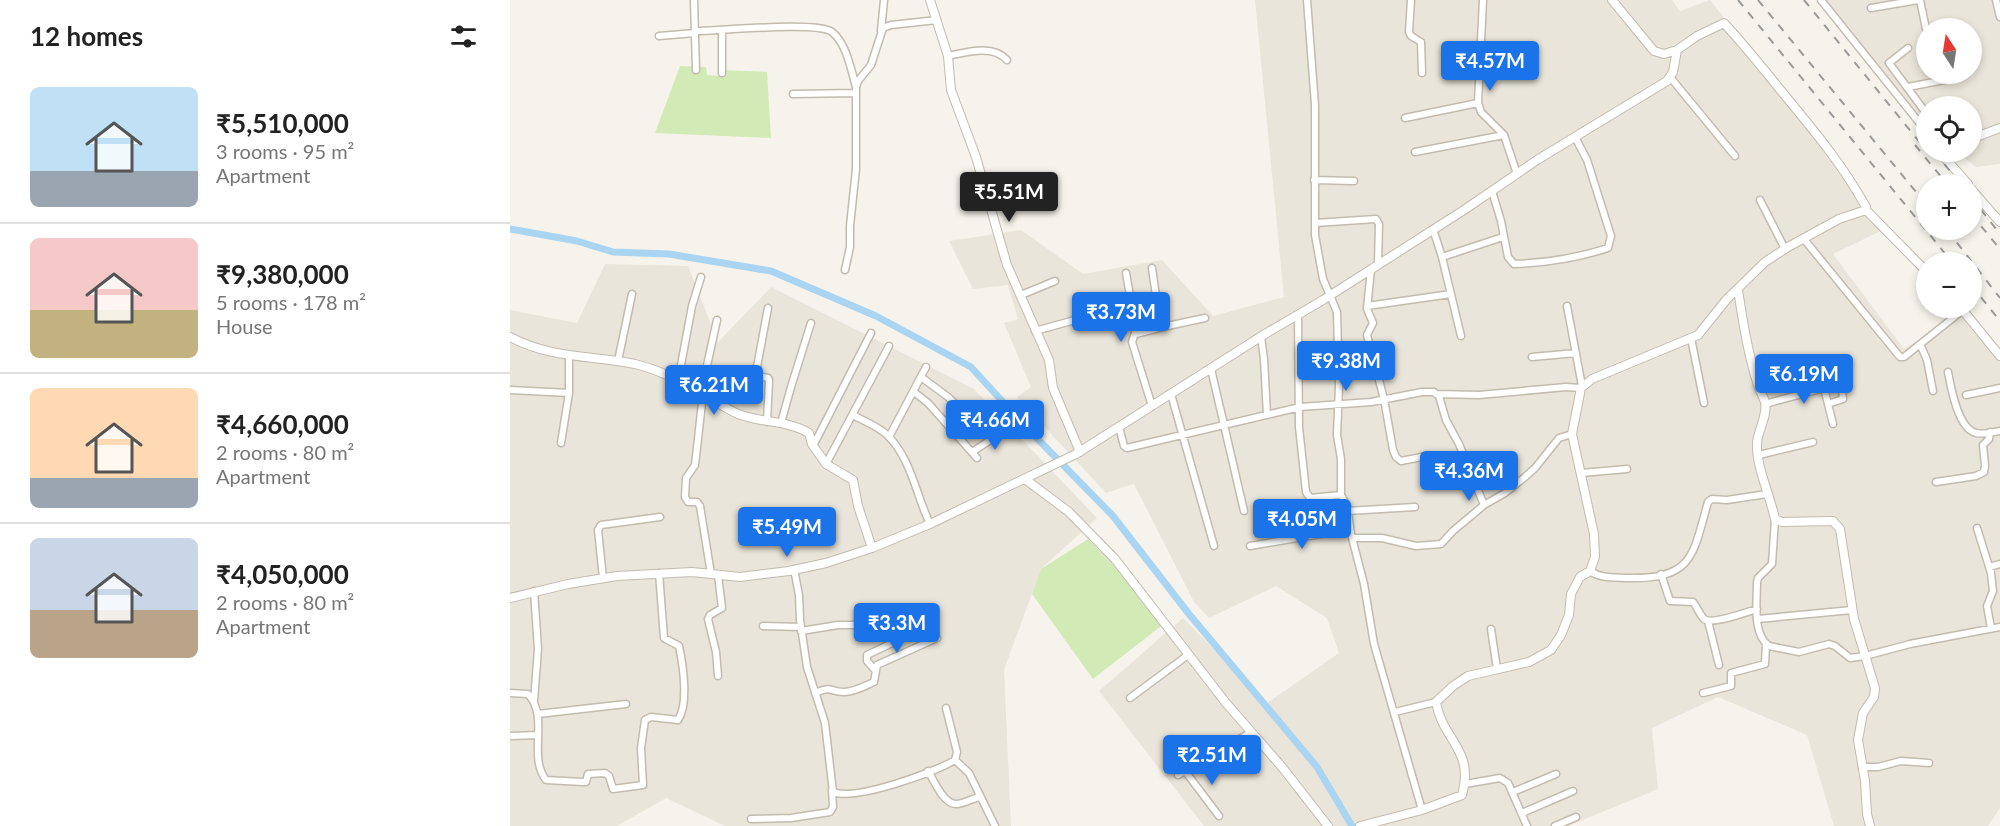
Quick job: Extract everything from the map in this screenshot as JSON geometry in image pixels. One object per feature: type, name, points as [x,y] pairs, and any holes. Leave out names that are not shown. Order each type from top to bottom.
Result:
[{"type":"street","points":[[694,0],[696,70]]},
{"type":"street","points":[[845,270],[850,248],[856,169],[856,90],[858,81],[871,65],[881,31],[884,0]]},
{"type":"street","points":[[930,0],[948,56],[951,90],[976,157],[1007,265],[1049,360],[1053,388],[1076,454]]},
{"type":"street","points":[[1307,0],[1315,105],[1315,223],[1323,279],[1337,312],[1337,435],[1341,459],[1341,495],[1345,500],[1364,584],[1374,644],[1422,810]]},
{"type":"street","points":[[1411,0],[1409,32],[1421,42],[1422,73]]},
{"type":"street","points":[[1483,0],[1478,103],[1481,112],[1504,135],[1516,174]]},
{"type":"street","points":[[1612,0],[1654,51],[1664,54],[1677,50],[1697,36],[1725,23],[1818,134],[1852,181],[1866,210],[1916,261]]},
{"type":"street","points":[[1821,0],[1916,119]]},
{"type":"street","points":[[1871,8],[1919,0],[1923,18]]},
{"type":"street","points":[[1996,0],[2000,16]]},
{"type":"street","points":[[881,31],[891,25],[938,20]]},
{"type":"street","points":[[659,36],[794,27],[827,29],[837,37],[843,48],[856,90]]},
{"type":"street","points":[[722,31],[722,73]]},
{"type":"street","points":[[1908,48],[1889,63],[1894,73],[1916,99]]},
{"type":"street","points":[[948,56],[994,50],[1007,60]]},
{"type":"street","points":[[510,598],[603,578],[692,572],[740,577],[794,569],[872,548],[930,524],[1076,454],[1329,296],[1516,174],[1667,81],[1673,72],[1677,50]]},
{"type":"street","points":[[1670,77],[1735,156]]},
{"type":"street","points":[[1908,87],[1917,84]]},
{"type":"street","points":[[793,94],[856,90]]},
{"type":"street","points":[[1405,117],[1478,103]]},
{"type":"street","points":[[1982,135],[2000,128]]},
{"type":"street","points":[[1415,152],[1504,135]]},
{"type":"street","points":[[1492,191],[1508,257],[1514,264],[1582,256],[1608,248],[1611,236],[1587,160],[1575,137]]},
{"type":"street","points":[[1949,162],[1959,174]]},
{"type":"street","points":[[1314,180],[1354,181]]},
{"type":"street","points":[[1760,200],[1785,249]]},
{"type":"street","points":[[1982,202],[2000,222]]},
{"type":"street","points":[[1119,427],[1124,446],[1127,448],[1300,407],[1338,405],[1422,392],[1479,395],[1582,387],[1592,379],[1698,334],[1727,299],[1765,262],[1803,238],[1847,215],[1866,210]]},
{"type":"street","points":[[1315,223],[1373,218],[1379,224],[1367,306],[1373,323],[1367,331],[1368,345],[1384,399],[1388,431],[1398,460],[1404,462],[1428,456]]},
{"type":"street","points":[[1433,229],[1461,336]]},
{"type":"street","points":[[1442,257],[1503,237]]},
{"type":"street","points":[[1803,238],[1898,355],[1904,357],[1951,318]]},
{"type":"street","points":[[1152,268],[1159,316],[1158,328]]},
{"type":"street","points":[[1126,273],[1136,334],[1132,342],[1152,406]]},
{"type":"street","points":[[678,381],[692,306],[701,277]]},
{"type":"street","points":[[1021,295],[1055,281]]},
{"type":"street","points":[[1702,693],[1731,686],[1731,673],[1765,664],[1766,644],[1760,633],[1757,609],[1758,578],[1769,568],[1774,558],[1775,519],[1772,503],[1767,494],[1757,443],[1765,404],[1745,334],[1738,290]]},
{"type":"street","points":[[618,362],[632,294]]},
{"type":"street","points":[[1367,306],[1451,294]]},
{"type":"street","points":[[1395,712],[1436,702],[1468,676],[1529,662],[1551,650],[1569,615],[1571,594],[1580,577],[1590,571],[1595,557],[1594,534],[1572,434],[1582,387],[1567,306]]},
{"type":"street","points":[[766,422],[769,380],[758,376],[756,372],[768,308]]},
{"type":"street","points":[[1035,331],[1093,315],[1102,321],[1134,315]]},
{"type":"street","points":[[1298,315],[1299,427],[1306,492],[1310,498],[1341,495]]},
{"type":"street","points":[[1136,334],[1205,318]]},
{"type":"street","points":[[1969,318],[2000,356]]},
{"type":"street","points":[[717,320],[702,393],[695,465],[686,478],[685,497],[688,502],[697,502],[700,506],[722,608],[710,615],[708,619],[716,652],[718,676]]},
{"type":"street","points":[[781,423],[811,323]]},
{"type":"street","points":[[813,446],[872,333]]},
{"type":"street","points":[[510,336],[538,350],[569,357],[591,357],[638,365],[678,381],[738,414],[766,422],[781,423],[809,433],[813,446],[826,464],[853,480],[858,506],[872,548]]},
{"type":"street","points":[[1261,337],[1267,415]]},
{"type":"street","points":[[1691,338],[1704,403]]},
{"type":"street","points":[[1920,344],[1927,360],[1933,391]]},
{"type":"street","points":[[826,464],[889,346]]},
{"type":"street","points":[[1532,357],[1576,353]]},
{"type":"street","points":[[561,443],[569,393],[569,357]]},
{"type":"street","points":[[889,437],[926,367]]},
{"type":"street","points":[[1211,369],[1244,511]]},
{"type":"street","points":[[1828,404],[1843,399],[1840,370]]},
{"type":"street","points":[[1948,372],[1953,398],[1968,428],[1978,434],[2000,431]]},
{"type":"street","points":[[921,377],[948,397],[991,439]]},
{"type":"street","points":[[1765,404],[1822,388],[1825,391],[1833,424]]},
{"type":"street","points":[[1966,395],[2000,388]]},
{"type":"street","points":[[510,390],[569,393]]},
{"type":"street","points":[[914,392],[928,403],[977,458]]},
{"type":"street","points":[[1171,394],[1214,546]]},
{"type":"street","points":[[1435,394],[1439,396],[1446,420],[1459,444],[1484,505]]},
{"type":"street","points":[[853,415],[889,437],[912,476],[930,524]]},
{"type":"street","points":[[972,452],[1006,430]]},
{"type":"street","points":[[1936,482],[1976,476],[1984,472],[1983,445],[1989,439],[1990,432]]},
{"type":"street","points":[[1352,538],[1375,538],[1416,546],[1442,544],[1453,531],[1484,505],[1505,494],[1535,468],[1559,438],[1572,434]]},
{"type":"street","points":[[1759,455],[1813,442]]},
{"type":"street","points":[[1581,473],[1627,469]]},
{"type":"street","points":[[1025,479],[1069,512],[1102,545],[1142,592],[1188,655],[1328,826]]},
{"type":"street","points":[[1590,571],[1598,577],[1634,578],[1676,571],[1693,554],[1708,502],[1712,499],[1727,500],[1767,494]]},
{"type":"street","points":[[1347,511],[1414,507]]},
{"type":"street","points":[[603,578],[598,530],[601,525],[660,517]]},
{"type":"street","points":[[1775,519],[1782,522],[1833,521],[1838,525],[1842,538],[1852,610],[1875,688],[1871,704],[1863,713],[1858,740],[1870,826]]},
{"type":"street","points":[[1977,528],[1989,567],[1993,591],[1987,606],[1991,628]]},
{"type":"street","points":[[1250,546],[1350,529]]},
{"type":"street","points":[[1989,567],[2000,564]]},
{"type":"street","points":[[752,819],[790,819],[830,812],[832,807],[825,723],[807,667],[794,569]]},
{"type":"street","points":[[510,693],[528,694],[534,702],[538,714],[540,766],[546,780],[583,783],[586,782],[588,774],[605,773],[609,776],[612,789],[643,784],[641,748],[645,720],[651,717],[678,720],[684,691],[679,646],[664,638],[659,573]]},
{"type":"street","points":[[1661,574],[1670,601],[1693,602],[1708,621],[1719,665]]},
{"type":"street","points":[[534,591],[538,649],[534,702]]},
{"type":"street","points":[[1708,621],[1757,609]]},
{"type":"street","points":[[1758,619],[1852,610]]},
{"type":"street","points":[[763,626],[801,629],[838,625],[853,626],[877,620],[884,623],[891,622],[902,634],[908,636]]},
{"type":"street","points":[[1766,644],[1799,652],[1829,644],[1850,657],[1866,656],[1910,644],[2000,627]]},
{"type":"street","points":[[875,670],[867,661],[867,655],[926,628]]},
{"type":"street","points":[[1491,629],[1497,669]]},
{"type":"street","points":[[815,693],[830,688],[844,692],[854,690],[873,681],[877,665],[937,638]]},
{"type":"street","points":[[1130,698],[1188,655]]},
{"type":"street","points":[[1362,826],[1422,810],[1462,795],[1467,778],[1463,759],[1438,711],[1436,702]]},
{"type":"street","points":[[538,714],[626,704]]},
{"type":"street","points":[[946,708],[957,752],[955,760]]},
{"type":"street","points":[[1178,775],[1251,732]]},
{"type":"street","points":[[510,736],[538,735]]},
{"type":"street","points":[[832,790],[835,794],[839,794],[886,788],[955,760]]},
{"type":"street","points":[[955,760],[969,773],[995,826]]},
{"type":"street","points":[[1862,767],[1878,767],[1901,761],[1929,763]]},
{"type":"street","points":[[928,771],[946,800],[951,804],[979,797]]},
{"type":"street","points":[[1185,771],[1219,816]]},
{"type":"street","points":[[1513,792],[1556,774]]},
{"type":"street","points":[[1465,784],[1500,778],[1508,783],[1527,826]]},
{"type":"street","points":[[1522,813],[1573,791]]},
{"type":"street","points":[[1555,826],[1576,817]]},
{"type":"shaded area","points":[[1255,0],[1672,0],[1680,11],[1710,0],[1854,179],[1881,231],[1833,254],[1904,349],[1955,318],[1970,318],[2000,356],[2000,808],[1988,826],[1834,826],[1807,735],[1718,697],[1652,728],[1658,789],[1568,826],[1204,826],[1099,691],[1183,618],[1267,703],[1339,653],[1327,618],[1276,586],[1209,618],[1194,602],[1134,484],[1106,493],[1017,397],[1031,387],[1004,323],[1018,319],[1008,285],[973,289],[949,241],[1021,230],[1083,274],[1162,260],[1213,316],[1284,297]]},
{"type":"shaded area","points":[[1817,0],[2000,0],[2000,164],[1976,167],[1970,162],[1982,162],[1982,96],[1916,96],[1916,118],[1900,104]]},
{"type":"shaded area","points":[[605,264],[688,266],[718,342],[771,287],[974,389],[1097,518],[1041,569],[1004,670],[1011,826],[725,826],[666,798],[617,826],[510,826],[510,310],[577,323]]},
{"type":"green space","points":[[680,66],[706,67],[707,75],[719,76],[721,70],[767,72],[771,138],[655,133]]},
{"type":"green space","points":[[1088,539],[1140,592],[1165,623],[1093,679],[1032,594],[1041,569]]},
{"type":"waterway","points":[[510,229],[577,241],[613,252],[669,254],[771,271],[876,316],[971,367],[1113,516],[1189,614],[1317,767],[1352,826]]},
{"type":"railway","points":[[1738,0],[1944,252]]},
{"type":"railway","points":[[1758,0],[1916,192]]},
{"type":"railway","points":[[1804,0],[1916,138]]},
{"type":"railway","points":[[1915,145],[1939,174]]},
{"type":"railway","points":[[1942,162],[1953,174]]},
{"type":"railway","points":[[1982,211],[2000,234]]},
{"type":"railway","points":[[1982,227],[2000,249]]},
{"type":"railway","points":[[1955,240],[2000,298]]},
{"type":"railway","points":[[1982,299],[2000,321]]}]
